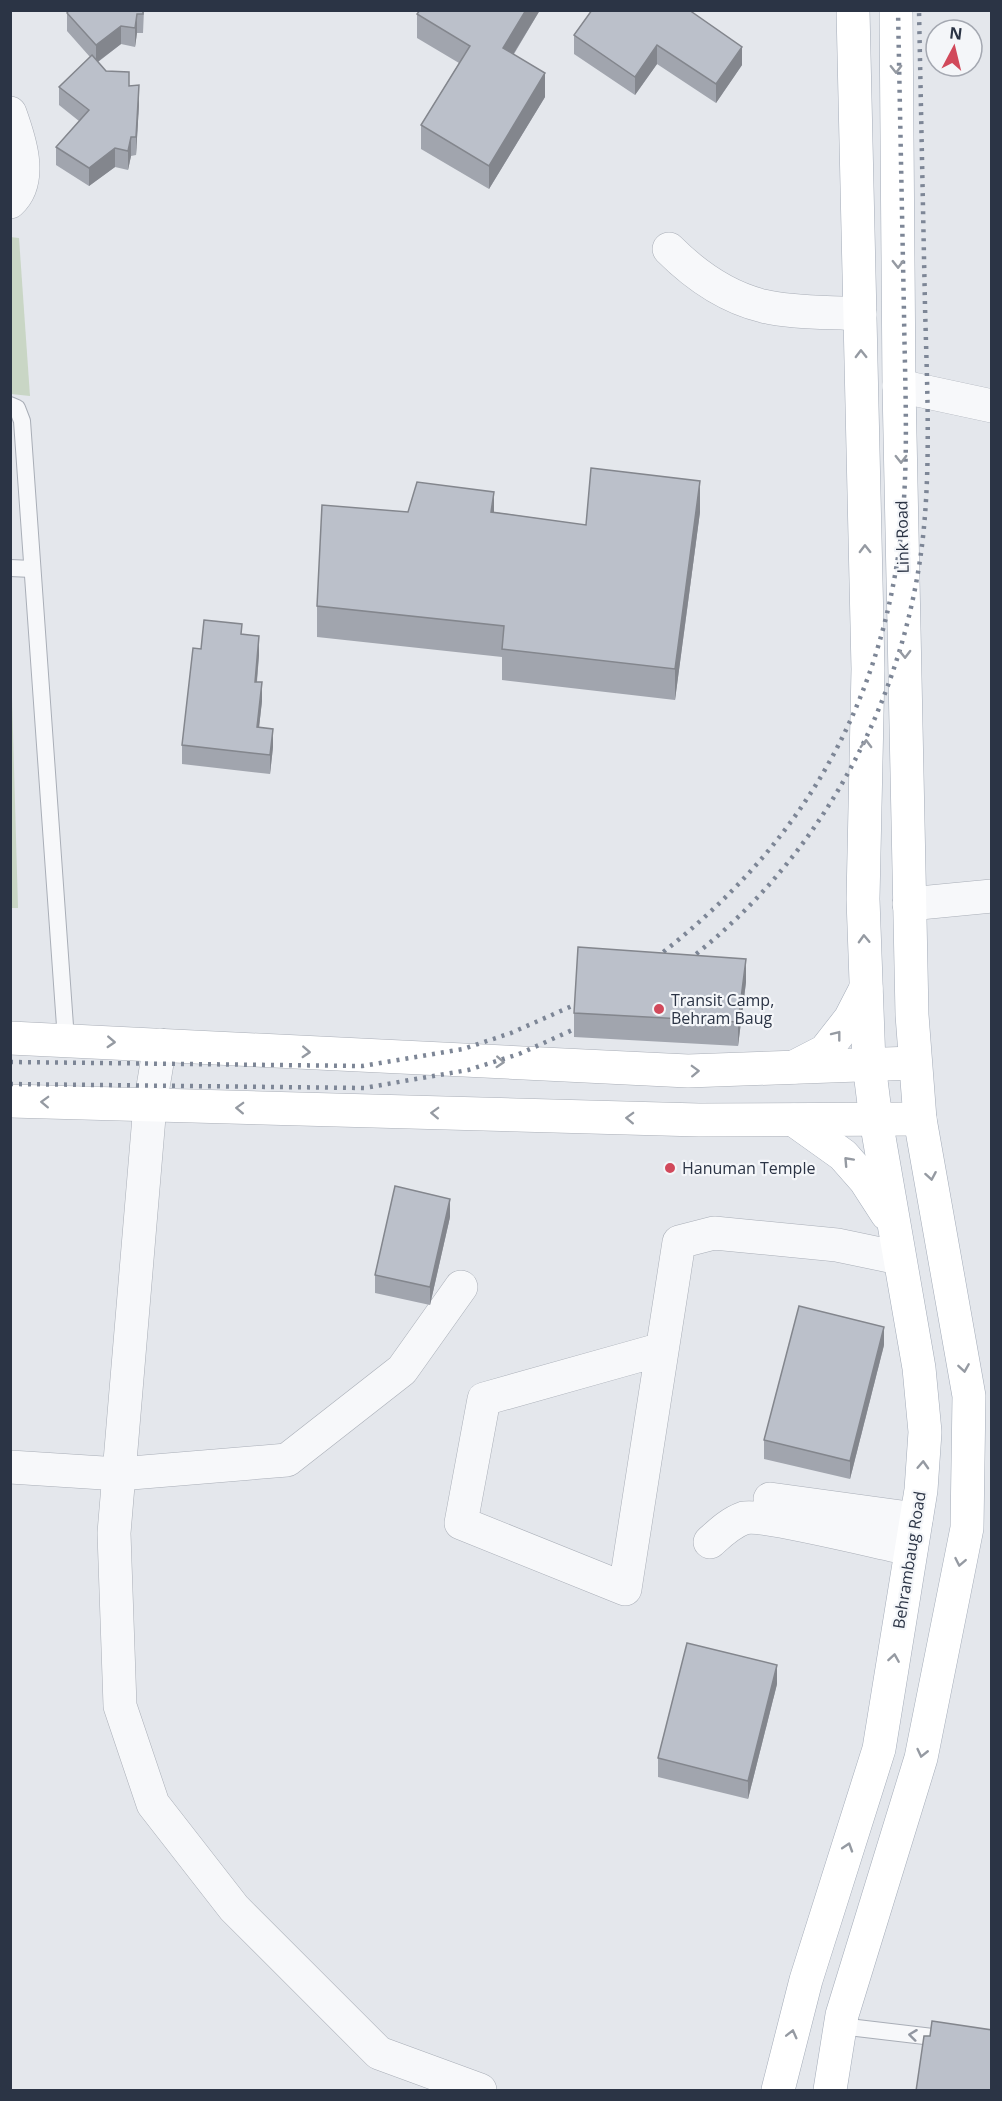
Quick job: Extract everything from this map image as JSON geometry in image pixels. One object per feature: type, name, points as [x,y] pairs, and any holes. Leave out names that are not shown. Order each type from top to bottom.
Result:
[{"type":"main road","points":[[794,1067],[825,1051],[850,1019],[867,1003],[863,899],[868,669],[853,10]]},
{"type":"main road","name":"Link Road","points":[[896,10],[899,386],[909,904],[914,1063],[920,1119]]},
{"type":"main road","name":"Behrambaug Road","points":[[778,2091],[806,1980],[879,1749],[914,1534],[925,1432],[919,1368],[876,1120],[869,1064],[867,1003]]},
{"type":"main road","points":[[10,1038],[688,1071],[914,1063]]},
{"type":"main road","points":[[10,1101],[699,1120],[920,1119],[969,1396],[967,1528],[921,1758],[840,2026],[830,2091]]},
{"type":"main road","points":[[794,1120],[843,1155],[865,1180],[894,1226]]},
{"type":"street","points":[[10,113],[24,155],[17,196],[10,202]]},
{"type":"street","points":[[669,249],[688,268],[725,292],[764,307],[860,314]]},
{"type":"street","points":[[899,386],[992,406]]},
{"type":"street","points":[[909,904],[992,896]]},
{"type":"street","points":[[160,1045],[150,1105],[114,1533],[120,1706],[153,1804],[234,1908],[379,2053],[480,2091]]},
{"type":"street","points":[[662,1349],[484,1399],[461,1523],[625,1589],[679,1242],[714,1233],[837,1245],[899,1257]]},
{"type":"street","points":[[10,1467],[119,1474],[287,1460],[402,1370],[461,1287]]},
{"type":"street","points":[[754,1497],[914,1534]]},
{"type":"street","points":[[710,1542],[729,1526],[746,1517],[914,1534]]},
{"type":"lane","points":[[10,405],[17,408],[22,421],[66,1040]]},
{"type":"lane","points":[[10,568],[32,569]]},
{"type":"lane","points":[[840,2026],[992,2044]]},
{"type":"green space","points":[[10,237],[19,238],[30,396],[11,394]]},
{"type":"green space","points":[[11,662],[18,908],[10,908]]},
{"type":"building","points":[[69,10],[143,10],[143,14],[137,14],[135,28],[121,26],[96,45],[67,13]]},
{"type":"building","points":[[420,10],[526,10],[503,48],[545,73],[489,166],[421,125],[470,46],[417,14]]},
{"type":"building","points":[[592,10],[689,10],[742,47],[716,84],[657,45],[635,77],[574,35]]},
{"type":"building","points":[[92,55],[106,71],[129,72],[129,86],[139,85],[136,137],[131,137],[128,151],[115,148],[89,168],[56,147],[89,110],[59,87]]},
{"type":"building","points":[[591,468],[700,481],[675,669],[502,649],[504,626],[317,606],[322,505],[408,512],[417,482],[494,492],[491,512],[586,525]]},
{"type":"building","points":[[204,620],[242,624],[241,634],[259,636],[255,682],[262,682],[257,727],[273,729],[270,755],[182,745],[193,648],[201,649]]},
{"type":"building","name":"Transit Camp, Behram Baug","points":[[578,947],[746,959],[738,1022],[574,1013]]},
{"type":"building","points":[[395,1186],[450,1199],[430,1287],[375,1275]]},
{"type":"building","points":[[799,1306],[884,1327],[850,1461],[764,1440]]},
{"type":"building","points":[[687,1643],[777,1665],[748,1781],[658,1758]]},
{"type":"building","points":[[932,2021],[992,2030],[992,2091],[916,2091],[924,2036],[930,2036]]},
{"type":"railway","points":[[649,963],[698,923],[742,880],[782,834],[816,786],[844,734],[868,678],[885,620],[902,527],[905,466],[906,404],[898,10]]},
{"type":"railway","points":[[682,965],[729,926],[771,883],[808,836],[841,786],[868,733],[891,677],[908,619],[924,529],[927,466],[919,10]]},
{"type":"railway","points":[[10,1062],[362,1066],[463,1049],[511,1033],[590,998]]},
{"type":"railway","points":[[10,1084],[364,1088],[468,1070],[519,1054],[588,1023]]},
{"type":"place","name":"Transit Camp, Behram Baug","points":[[659,1009]]},
{"type":"place","name":"Hanuman Temple","points":[[670,1168]]}]
